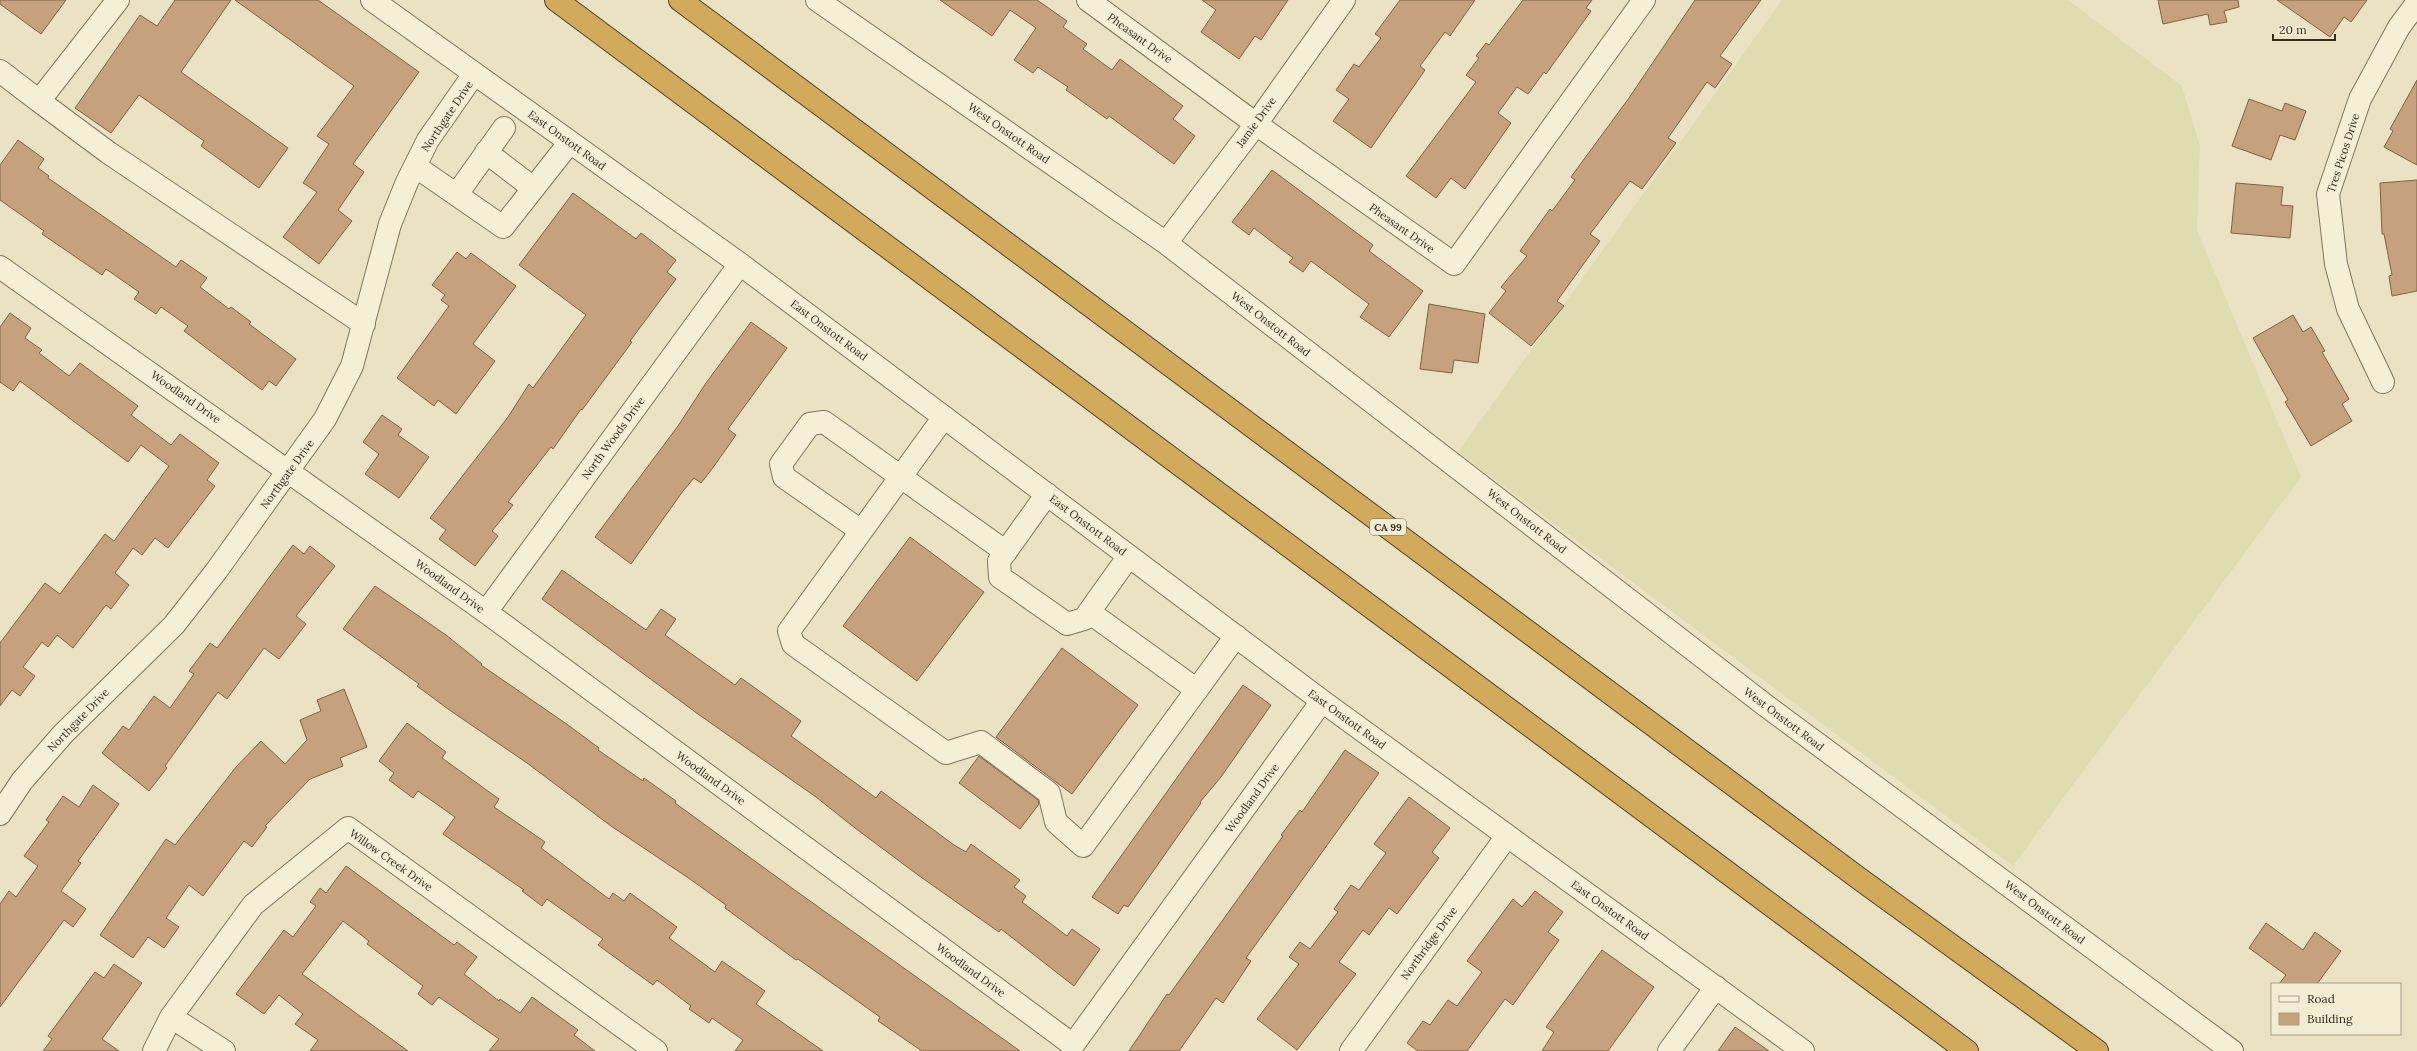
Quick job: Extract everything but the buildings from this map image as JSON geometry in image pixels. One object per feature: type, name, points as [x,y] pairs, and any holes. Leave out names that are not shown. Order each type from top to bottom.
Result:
[{"type":"highway","points":[[556,0],[1967,1051]]},
{"type":"highway","name":"CA 99","points":[[680,0],[1851,872],[2097,1051]]},
{"type":"street","points":[[39,100],[118,0]]},
{"type":"street","name":"East Onstott Road","points":[[372,0],[740,264],[1322,701],[1803,1051]]},
{"type":"street","name":"West Onstott Road","points":[[817,0],[1166,243],[1765,704],[2232,1051]]},
{"type":"street","name":"Pheasant Drive","points":[[1088,0],[1256,124],[1454,264],[1644,0]]},
{"type":"street","name":"Jamie Drive","points":[[1166,243],[1256,124],[1344,0]]},
{"type":"street","name":"Tres Picos Drive","points":[[2384,382],[2348,309],[2336,264],[2328,194],[2360,99],[2399,27],[2417,3]]},
{"type":"street","points":[[0,71],[109,153],[364,324]]},
{"type":"street","name":"Northgate Drive","points":[[0,814],[22,782],[62,734],[174,625],[217,570],[329,413],[352,366],[390,224],[428,140],[474,74]]},
{"type":"street","points":[[457,194],[504,128]]},
{"type":"street","points":[[415,166],[503,227],[570,142]]},
{"type":"street","points":[[486,152],[534,188]]},
{"type":"street","name":"North Woods Drive","points":[[486,612],[740,264]]},
{"type":"street","name":"Woodland Drive","points":[[0,267],[486,612],[1073,1045],[1322,701]]},
{"type":"street","points":[[944,416],[789,631],[793,644],[946,753],[980,742],[1049,793],[1056,822],[1083,846],[1236,636]]},
{"type":"street","points":[[861,531],[784,477],[781,464],[810,424],[824,422],[1006,552]]},
{"type":"street","points":[[1047,494],[999,561],[1000,576],[1067,624],[1084,619],[1129,556]]},
{"type":"street","points":[[1089,612],[1197,690]]},
{"type":"street","name":"Willow Creek Drive","points":[[154,1051],[171,1017],[253,904],[348,828],[656,1051]]},
{"type":"street","name":"Northridge Drive","points":[[1351,1051],[1507,836]]},
{"type":"street","points":[[1669,1051],[1716,987]]},
{"type":"street","points":[[171,1017],[224,1051]]},
{"type":"shaded area","points":[[1782,0],[2068,0],[2182,86],[2200,146],[2197,230],[2301,477],[2013,866],[1458,452]]}]
